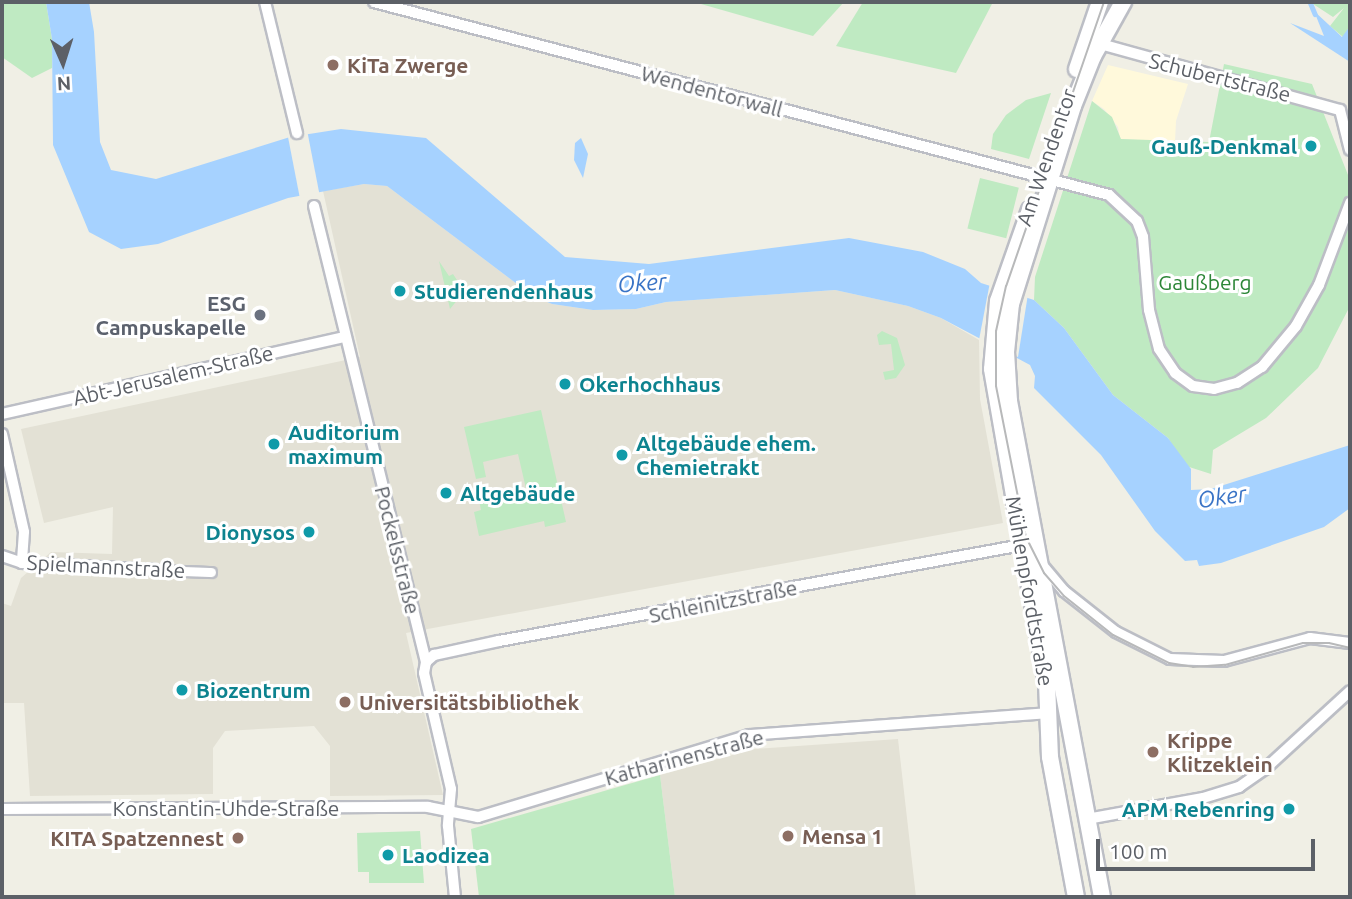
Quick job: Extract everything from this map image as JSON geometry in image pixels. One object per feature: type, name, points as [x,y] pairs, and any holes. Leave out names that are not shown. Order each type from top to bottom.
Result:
[{"type":"main road","name":"Am Wendentor","points":[[1009,287],[1100,2]]},
{"type":"main road","name":"Am Wendentor","points":[[1045,178],[1079,88],[1123,2]]},
{"type":"main road","name":"Mühlenpfordtstraße","points":[[1009,287],[999,349],[995,403],[1047,683],[1050,757],[1076,897]]},
{"type":"main road","name":"Mühlenpfordtstraße","points":[[999,349],[1101,897]]},
{"type":"street","points":[[265,2],[297,133]]},
{"type":"street","name":"Wendentorwall","points":[[374,2],[1109,195],[1137,220],[1143,237],[1149,310],[1159,349],[1175,373],[1193,386],[1214,389],[1237,383],[1262,367],[1296,326],[1319,285],[1350,203]]},
{"type":"street","points":[[1090,30],[1091,40],[1099,46]]},
{"type":"street","name":"Schubertstraße","points":[[1099,46],[1340,110]]},
{"type":"street","points":[[1350,102],[1340,110],[1350,150]]},
{"type":"street","name":"Pockelsstraße","points":[[314,206],[426,662],[424,673],[451,789],[455,897]]},
{"type":"street","name":"Abt-Jerusalem-Straße","points":[[2,414],[345,337]]},
{"type":"street","points":[[2,434],[24,532],[22,563]]},
{"type":"street","name":"Schleinitzstraße","points":[[426,662],[433,655],[499,641],[1022,545]]},
{"type":"street","name":"Spielmannstraße","points":[[2,556],[22,563],[211,572]]},
{"type":"street","points":[[1039,560],[1054,581],[1088,612],[1147,651],[1170,659],[1224,661],[1310,638],[1349,643]]},
{"type":"street","points":[[1087,819],[1203,799],[1239,787],[1265,769],[1350,691]]},
{"type":"street","name":"Katharinenstraße","points":[[450,813],[478,817],[749,735],[1048,713]]},
{"type":"street","name":"Konstantin-Uhde-Straße","points":[[2,809],[428,807],[450,813]]},
{"type":"shaded area","points":[[1108,65],[1188,84],[1176,121],[1175,142],[1120,139],[1118,127],[1104,109],[1092,101]]},
{"type":"shaded area","points":[[364,184],[387,186],[533,296],[552,304],[593,310],[636,309],[666,302],[835,290],[908,306],[941,318],[979,340],[980,399],[1003,523],[406,633],[443,795],[330,796],[330,746],[314,726],[225,731],[213,748],[213,794],[30,796],[24,703],[2,703],[2,603],[11,606],[21,578],[51,552],[112,554],[113,507],[44,523],[21,429],[360,357],[323,191]]},
{"type":"shaded area","name":"Mensa 1","points":[[898,739],[916,897],[675,897],[660,775],[754,749]]},
{"type":"green space","points":[[2,2],[46,2],[52,39],[52,68],[32,78],[2,57]]},
{"type":"green space","points":[[694,2],[844,2],[813,36]]},
{"type":"green space","points":[[863,2],[993,2],[956,73],[836,46]]},
{"type":"green space","points":[[1310,2],[1350,2],[1350,26],[1343,37],[1330,26],[1344,8],[1333,17]]},
{"type":"green space","name":"Gaußberg","points":[[1224,64],[1312,84],[1350,180],[1350,306],[1318,368],[1266,418],[1213,450],[1211,474],[1186,466],[1168,438],[1113,395],[1064,328],[1034,300],[1035,277],[1092,101],[1112,117],[1121,139],[1209,142]]},
{"type":"green space","points":[[1051,93],[1029,159],[991,149],[993,134],[1006,115],[1026,100]]},
{"type":"green space","points":[[980,178],[1019,188],[1006,238],[967,228]]},
{"type":"green space","points":[[439,261],[449,276],[453,274],[459,283],[462,281],[475,293],[459,298],[450,309]]},
{"type":"green space","points":[[882,331],[897,338],[905,365],[896,378],[885,380],[883,372],[894,370],[891,344],[879,345],[877,335]]},
{"type":"green space","points":[[541,410],[566,522],[545,527],[544,521],[479,536],[474,512],[481,510],[477,491],[488,489],[491,501],[527,493],[518,454],[483,462],[486,477],[476,479],[464,427]]},
{"type":"green space","points":[[660,775],[675,897],[479,897],[471,829]]},
{"type":"green space","points":[[420,831],[424,883],[369,883],[369,872],[358,872],[357,833]]},
{"type":"water","name":"Oker","points":[[46,2],[89,2],[94,32],[100,142],[111,170],[156,179],[290,137],[341,129],[426,138],[565,257],[649,264],[849,238],[923,252],[965,269],[981,283],[1034,300],[1064,328],[1113,395],[1168,438],[1191,469],[1191,490],[1211,489],[1350,445],[1350,508],[1324,527],[1221,563],[1199,566],[1197,560],[1185,561],[1155,531],[1101,455],[1034,388],[1035,376],[1030,365],[941,318],[908,306],[835,290],[666,302],[636,309],[593,310],[552,304],[533,296],[387,186],[364,184],[288,198],[158,244],[121,249],[89,232],[53,145],[52,39]]},
{"type":"water","points":[[1314,11],[1342,37],[1350,26],[1350,62],[1290,23],[1324,36]]},
{"type":"water","points":[[581,138],[588,154],[583,178],[574,160],[575,143]]},
{"type":"pier","points":[[307,130],[320,195],[300,199],[287,134]]},
{"type":"pier","points":[[990,282],[1028,294],[1018,357],[979,340]]},
{"type":"waterway","points":[[1310,2],[1315,14]]},
{"type":"tram line","points":[[1104,2],[1006,286],[996,331],[996,386],[1026,537],[1044,573],[1064,596],[1113,635],[1169,663],[1193,667],[1225,665],[1303,643],[1329,643],[1350,648]]},
{"type":"place","name":"KiTa Zwerge","points":[[333,65]]},
{"type":"place","name":"Gauß-Denkmal","points":[[1311,146]]},
{"type":"place","name":"Studierendenhaus","points":[[400,291]]},
{"type":"place","name":"ESG Campuskapelle","points":[[260,315]]},
{"type":"place","name":"Okerhochhaus","points":[[565,384]]},
{"type":"place","name":"Auditorium maximum","points":[[274,444]]},
{"type":"place","name":"Altgebäude ehem. Chemietrakt","points":[[622,455]]},
{"type":"place","name":"Altgebäude","points":[[446,493]]},
{"type":"place","name":"Dionysos","points":[[309,532]]},
{"type":"place","name":"Biozentrum","points":[[182,690]]},
{"type":"place","name":"Universitätsbibliothek","points":[[345,702]]},
{"type":"place","name":"Krippe Klitzeklein","points":[[1153,752]]},
{"type":"place","name":"APM Rebenring","points":[[1289,809]]},
{"type":"place","name":"Mensa 1","points":[[788,836]]},
{"type":"place","name":"KITA Spatzennest","points":[[238,838]]},
{"type":"place","name":"Laodizea","points":[[388,855]]}]
